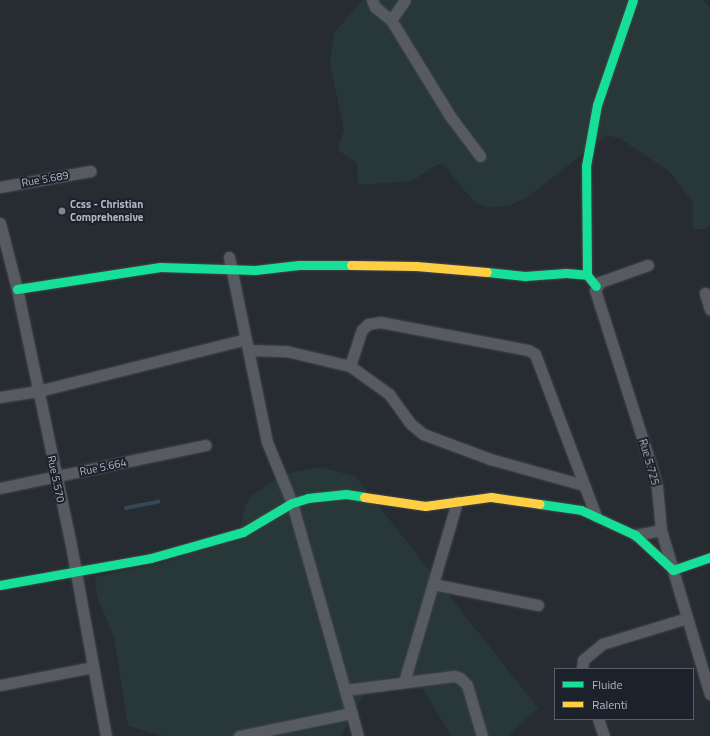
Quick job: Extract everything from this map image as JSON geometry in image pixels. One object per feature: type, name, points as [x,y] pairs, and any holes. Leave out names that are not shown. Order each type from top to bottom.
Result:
[{"type":"street","points":[[372,0],[375,7],[391,20],[450,116],[480,156]]},
{"type":"street","points":[[391,20],[404,0]]},
{"type":"street","points":[[633,0],[597,105],[586,166],[587,275],[596,286],[600,282],[648,265]]},
{"type":"street","name":"Rue 5.689","points":[[0,187],[91,171]]},
{"type":"street","name":"Rue 5.570","points":[[0,223],[17,289],[76,572],[106,736]]},
{"type":"street","points":[[229,257],[267,442],[292,502],[358,736]]},
{"type":"street","points":[[17,289],[160,267],[255,270],[298,265],[416,266],[525,276],[566,273],[587,275]]},
{"type":"street","name":"Rue 5.725","points":[[596,286],[595,290],[653,473],[661,530],[710,694]]},
{"type":"street","points":[[705,293],[710,308]]},
{"type":"street","points":[[350,366],[362,330],[368,324],[380,322],[528,350],[535,354],[596,516]]},
{"type":"street","points":[[0,397],[38,391],[246,339]]},
{"type":"street","points":[[248,350],[286,351],[350,366],[389,394],[411,424],[423,434],[490,459],[584,485]]},
{"type":"street","name":"Rue 5.664","points":[[0,488],[206,445]]},
{"type":"street","points":[[0,585],[151,558],[243,532],[292,502],[308,498],[346,494],[425,506],[491,497],[581,510],[635,535],[673,570],[710,558]]},
{"type":"street","points":[[404,682],[457,502]]},
{"type":"street","points":[[635,535],[661,530]]},
{"type":"street","points":[[433,584],[538,605]]},
{"type":"street","points":[[582,668],[583,660],[602,644],[687,618]]},
{"type":"street","points":[[0,685],[93,667]]},
{"type":"street","points":[[345,690],[454,676],[464,681],[482,736]]},
{"type":"street","points":[[239,736],[352,713]]},
{"type":"street","points":[[598,720],[604,736]]},
{"type":"shaded area","points":[[362,0],[703,0],[710,8],[710,224],[705,229],[693,229],[693,203],[670,172],[621,139],[607,135],[525,199],[508,206],[486,207],[475,203],[443,164],[438,164],[412,181],[358,185],[357,163],[339,151],[338,146],[344,131],[330,62],[334,33]]},
{"type":"shaded area","points":[[318,467],[355,476],[538,708],[508,736],[451,736],[421,686],[402,676],[392,676],[364,693],[341,736],[163,736],[128,726],[114,637],[97,596],[95,577],[169,561],[240,527],[246,504],[252,495],[283,474]]},
{"type":"waterway","points":[[126,508],[158,502]]},
{"type":"traffic: fast","points":[[587,275],[586,166],[597,105],[633,0]]},
{"type":"traffic: fast","points":[[17,289],[160,267],[255,270],[299,265],[351,265]]},
{"type":"traffic: fast","points":[[487,272],[525,276],[566,273],[587,275],[596,286]]},
{"type":"traffic: fast","points":[[0,585],[151,558],[243,532],[292,503],[308,498],[346,494],[364,497]]},
{"type":"traffic: fast","points":[[540,504],[581,510],[635,535],[673,570],[710,557]]},
{"type":"traffic: slow","points":[[351,265],[416,266],[487,272]]},
{"type":"traffic: slow","points":[[364,497],[425,506],[491,497],[540,504]]},
{"type":"place","name":"Ccss - Christian Comprehensive","points":[[62,211]]}]
